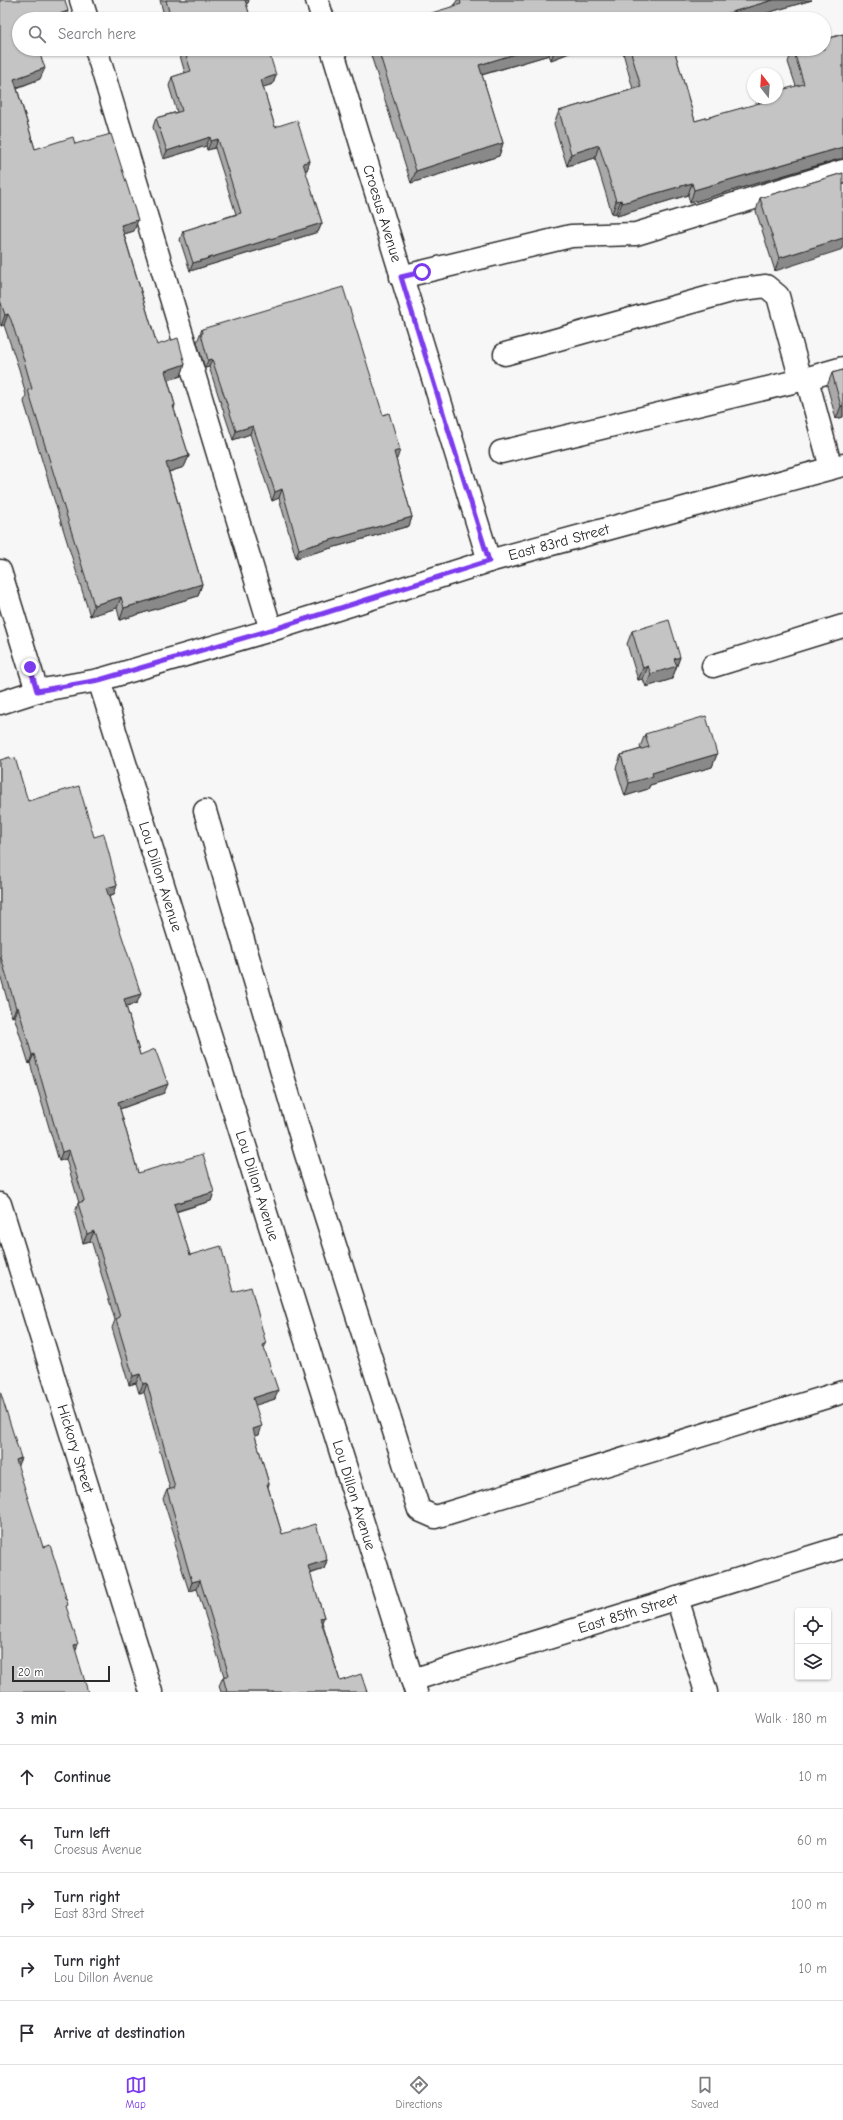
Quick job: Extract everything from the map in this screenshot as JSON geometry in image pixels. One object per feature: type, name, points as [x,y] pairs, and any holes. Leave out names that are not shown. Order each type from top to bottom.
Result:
[{"type":"street","points":[[81,0],[85,12]]},
{"type":"street","points":[[317,0],[321,12]]},
{"type":"street","points":[[98,56],[271,630]]},
{"type":"street","name":"Croesus Avenue","points":[[334,56],[489,561]]},
{"type":"street","points":[[401,277],[571,236],[636,234],[843,171]]},
{"type":"street","points":[[505,354],[734,290],[766,286],[778,296],[801,380]]},
{"type":"street","points":[[501,452],[801,380],[843,368]]},
{"type":"street","points":[[801,380],[808,383],[837,466]]},
{"type":"street","name":"East 83rd Street","points":[[0,703],[37,691],[99,680],[271,630],[489,561],[837,466]]},
{"type":"street","points":[[0,571],[37,691]]},
{"type":"street","points":[[713,666],[843,626]]},
{"type":"street","name":"Lou Dillon Avenue","points":[[99,680],[414,1686]]},
{"type":"street","points":[[205,811],[305,1150],[418,1510],[436,1517],[843,1392]]},
{"type":"street","name":"Hickory Street","points":[[0,1204],[151,1692]]},
{"type":"street","name":"East 85th Street","points":[[414,1686],[677,1598],[843,1547]]},
{"type":"street","points":[[677,1598],[706,1692]]},
{"type":"building","points":[[0,0],[65,0],[68,11],[65,12],[12,12],[12,56],[41,56],[45,68],[14,79],[35,149],[73,137],[75,144],[111,134],[138,220],[121,225],[157,345],[178,338],[185,364],[165,371],[175,405],[173,406],[189,456],[166,463],[202,584],[124,608],[121,597],[94,605],[28,390],[32,389],[23,357],[11,320],[8,314],[5,315],[0,300]]},
{"type":"building","points":[[166,0],[245,0],[249,12],[169,12]]},
{"type":"building","points":[[460,0],[773,0],[732,12],[435,12],[461,4]]},
{"type":"building","points":[[843,34],[843,147],[694,190],[692,183],[622,203],[621,200],[616,201],[599,145],[571,154],[559,111],[641,87],[632,56],[676,56],[695,121],[756,104],[783,104],[783,89],[804,84],[795,56],[831,56],[831,38]]},
{"type":"building","points":[[186,56],[270,56],[276,75],[261,80],[275,127],[297,120],[310,161],[303,163],[322,223],[193,263],[183,231],[241,213],[218,139],[211,141],[210,137],[167,151],[156,118],[182,111],[172,77],[191,71]]},
{"type":"building","points":[[380,56],[508,56],[479,65],[503,143],[416,171]]},
{"type":"building","points":[[843,173],[843,238],[779,258],[760,198]]},
{"type":"building","points":[[343,287],[383,415],[389,413],[400,450],[394,452],[412,517],[299,549],[282,489],[275,492],[253,426],[236,431],[212,359],[208,360],[201,334],[203,333],[202,329]]},
{"type":"building","points":[[843,370],[843,406],[841,406],[832,373]]},
{"type":"building","points":[[669,620],[680,657],[674,659],[677,666],[651,674],[648,666],[643,668],[632,631]]},
{"type":"building","points":[[706,716],[717,754],[652,773],[653,776],[629,783],[621,755],[649,747],[645,734]]},
{"type":"building","points":[[10,757],[10,759],[15,758],[28,801],[79,786],[94,837],[104,834],[117,885],[106,888],[141,994],[124,999],[140,1055],[155,1049],[168,1084],[118,1102],[138,1173],[203,1154],[214,1192],[174,1204],[190,1255],[221,1246],[233,1292],[251,1287],[266,1344],[263,1345],[278,1390],[253,1398],[262,1426],[253,1429],[269,1484],[267,1484],[282,1534],[316,1524],[327,1560],[308,1566],[324,1617],[320,1618],[340,1681],[361,1674],[367,1692],[227,1692],[223,1677],[229,1675],[200,1580],[192,1582],[178,1534],[180,1534],[167,1490],[175,1488],[147,1383],[143,1384],[140,1374],[133,1376],[116,1319],[120,1317],[95,1234],[94,1231],[87,1234],[78,1203],[84,1200],[69,1150],[62,1152],[34,1054],[32,1055],[0,954],[0,760]]},
{"type":"building","points":[[0,1391],[21,1458],[16,1460],[43,1547],[50,1545],[61,1580],[68,1605],[66,1606],[78,1644],[74,1645],[88,1692],[0,1692]]},
{"type":"route","points":[[30,667],[37,691],[99,680],[271,630],[489,561],[401,277],[422,272]]}]
